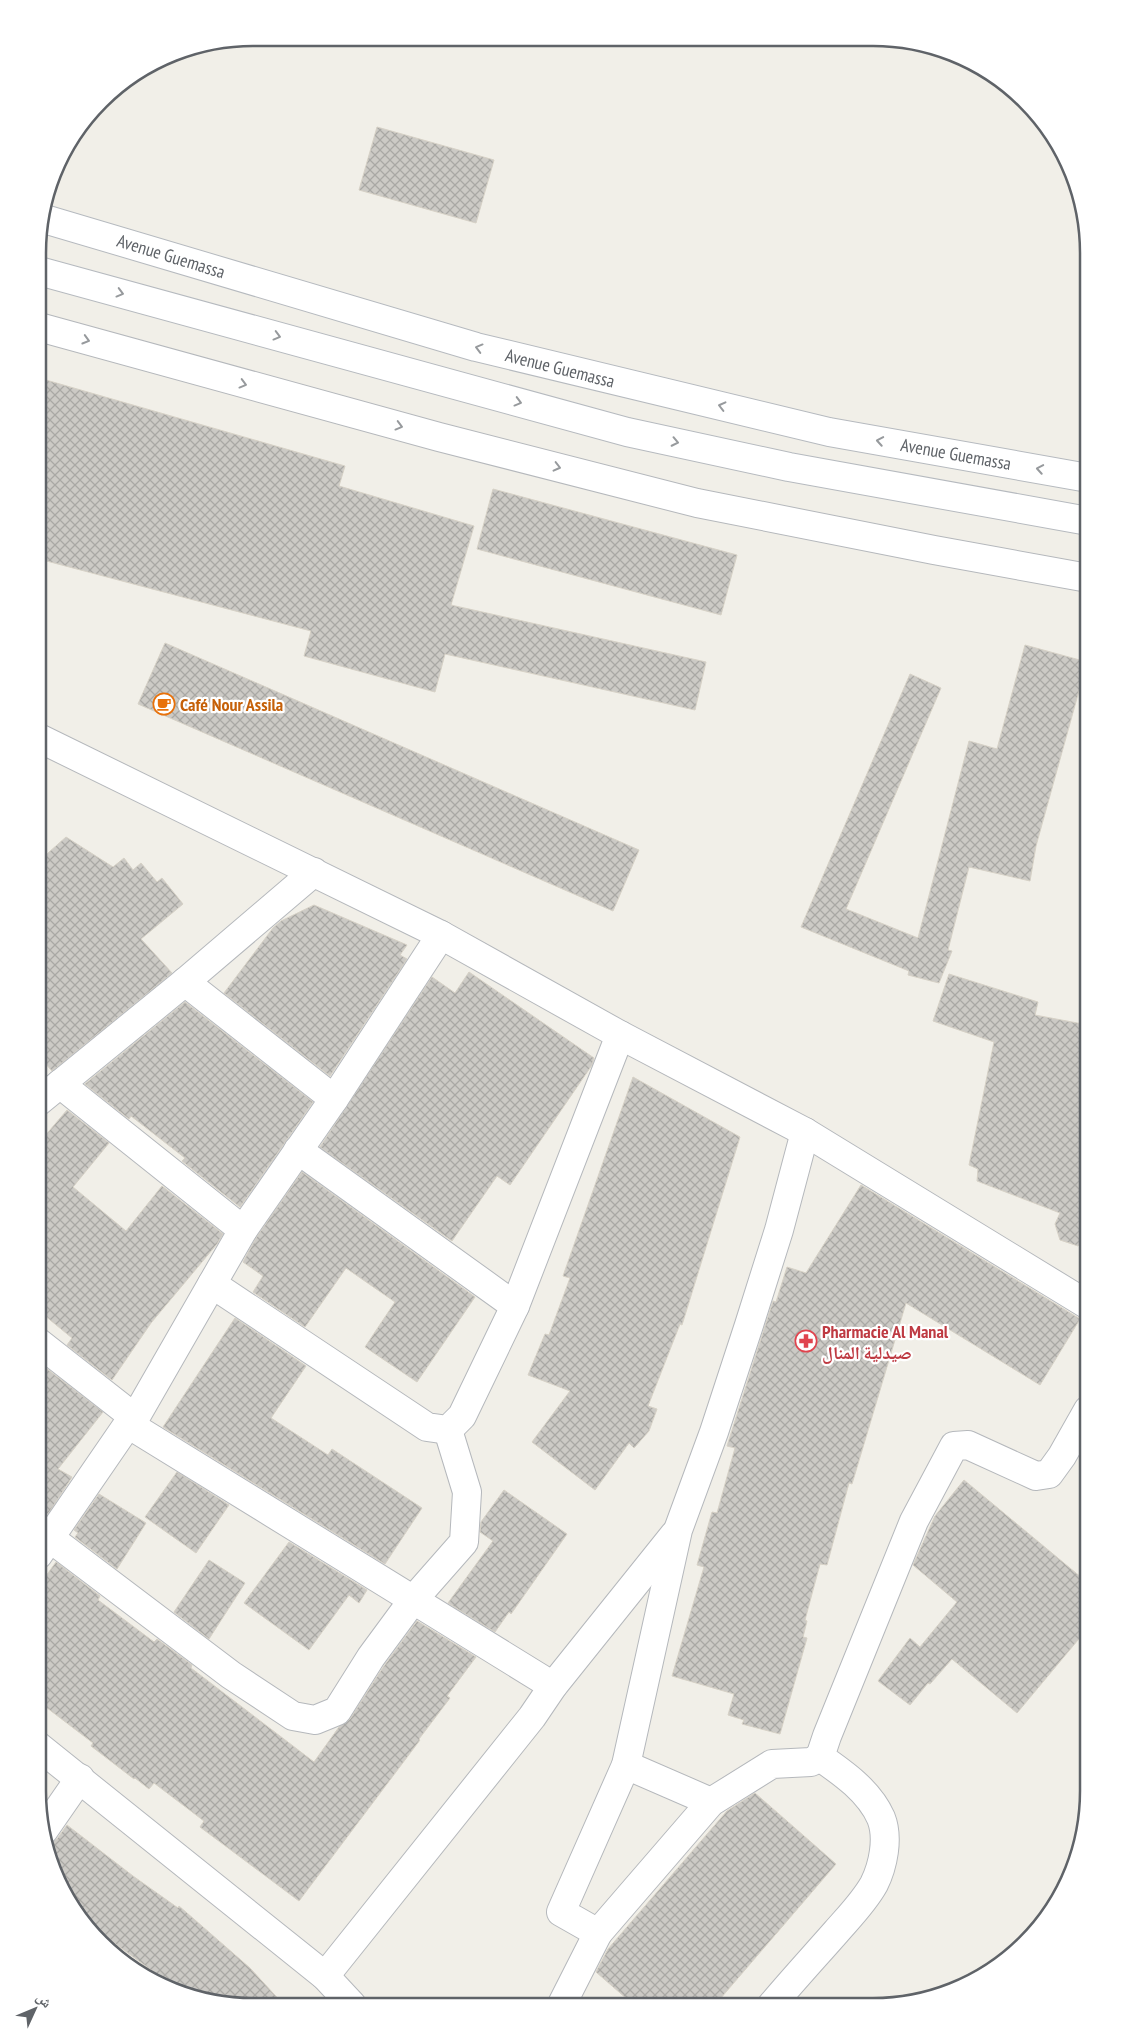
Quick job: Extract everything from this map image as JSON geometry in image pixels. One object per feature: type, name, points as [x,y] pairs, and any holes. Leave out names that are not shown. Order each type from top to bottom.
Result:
[{"type":"street","name":"Avenue Guemassa","points":[[49,220],[485,350],[829,432],[1080,477]]},
{"type":"street","points":[[46,273],[627,432],[789,467],[1080,520]]},
{"type":"street","points":[[46,328],[439,437],[697,502],[934,550],[1080,577]]},
{"type":"street","points":[[46,741],[441,935],[620,1035],[805,1132],[1080,1300]]},
{"type":"street","points":[[46,1095],[314,872]]},
{"type":"street","points":[[46,1536],[131,1421],[243,1230],[334,1099],[441,935]]},
{"type":"street","points":[[184,982],[334,1099]]},
{"type":"street","points":[[448,1430],[462,1416],[515,1306],[620,1035]]},
{"type":"street","points":[[60,1084],[243,1230]]},
{"type":"street","points":[[598,1933],[561,1912],[626,1765],[678,1530],[714,1432],[749,1325],[779,1230],[805,1132]]},
{"type":"street","points":[[298,1150],[515,1306]]},
{"type":"street","points":[[212,1284],[427,1427],[448,1430]]},
{"type":"street","points":[[46,1349],[131,1421],[413,1600],[553,1686]]},
{"type":"street","points":[[565,1998],[598,1933],[711,1802],[772,1764],[811,1762],[820,1757],[830,1727],[914,1522],[954,1446],[968,1445],[1036,1476],[1049,1474],[1062,1456],[1080,1424]]},
{"type":"street","points":[[46,1544],[231,1676],[293,1716],[315,1720],[337,1712],[371,1657],[413,1600],[464,1542],[467,1492],[448,1430]]},
{"type":"street","points":[[325,1976],[532,1717],[553,1686],[678,1530]]},
{"type":"street","points":[[46,1752],[325,1976],[345,1998]]},
{"type":"street","points":[[778,1998],[858,1907],[874,1884],[886,1838],[881,1818],[867,1796],[849,1778],[820,1757]]},
{"type":"street","points":[[626,1765],[711,1802]]},
{"type":"street","points":[[49,1823],[80,1778]]},
{"type":"building","points":[[377,127],[494,160],[476,223],[359,190]]},
{"type":"building","points":[[46,380],[345,466],[339,486],[474,526],[451,605],[706,662],[695,710],[445,654],[435,692],[304,656],[311,631],[46,561]]},
{"type":"building","points":[[493,489],[737,555],[721,615],[477,549]]},
{"type":"building","points":[[165,643],[639,850],[613,911],[138,704]]},
{"type":"building","points":[[1025,645],[1080,660],[1080,687],[1036,846],[1030,881],[969,867],[948,950],[952,951],[939,983],[908,975],[909,971],[801,927],[910,674],[941,688],[846,909],[918,938],[969,741],[997,749]]},
{"type":"building","points":[[66,837],[113,867],[124,858],[133,870],[141,863],[157,882],[162,878],[183,904],[141,939],[172,973],[52,1071],[46,1064],[46,855]]},
{"type":"building","points":[[314,905],[407,945],[400,955],[407,959],[330,1076],[224,993],[273,928],[281,921]]},
{"type":"building","points":[[469,972],[594,1058],[592,1065],[510,1185],[497,1176],[452,1241],[320,1147],[432,977],[455,993]]},
{"type":"building","points":[[949,974],[1038,1002],[1035,1015],[1080,1023],[1080,1244],[1078,1246],[1060,1240],[1055,1224],[1060,1213],[977,1181],[978,1169],[969,1165],[994,1042],[933,1021]]},
{"type":"building","points":[[185,1002],[313,1102],[240,1207],[182,1161],[185,1158],[131,1116],[129,1119],[85,1084]]},
{"type":"building","points":[[633,1077],[740,1137],[682,1325],[680,1324],[648,1406],[657,1409],[649,1431],[634,1448],[629,1443],[595,1490],[532,1442],[570,1391],[528,1375],[545,1334],[549,1335],[570,1278],[563,1276]]},
{"type":"building","points":[[67,1110],[109,1143],[73,1187],[126,1231],[162,1186],[223,1234],[217,1244],[151,1323],[112,1380],[67,1345],[72,1338],[46,1317],[46,1135]]},
{"type":"building","points":[[302,1172],[475,1297],[417,1382],[365,1347],[395,1302],[346,1268],[305,1327],[253,1292],[263,1276],[243,1262],[256,1238]]},
{"type":"building","points":[[861,1185],[1080,1319],[1040,1385],[906,1303],[852,1484],[849,1483],[827,1565],[820,1564],[805,1620],[807,1621],[803,1637],[807,1638],[780,1734],[742,1724],[744,1720],[728,1715],[734,1694],[672,1676],[704,1567],[697,1565],[712,1512],[717,1513],[735,1448],[727,1446],[773,1301],[776,1302],[787,1267],[806,1273]]},
{"type":"building","points":[[235,1318],[306,1366],[271,1418],[328,1455],[332,1449],[422,1508],[385,1564],[163,1427]]},
{"type":"building","points":[[47,1369],[103,1412],[58,1469],[72,1477],[48,1514],[46,1513]]},
{"type":"building","points":[[177,1472],[229,1505],[196,1553],[145,1517]]},
{"type":"building","points":[[964,1480],[1080,1576],[1080,1638],[1017,1713],[952,1659],[930,1684],[928,1683],[910,1705],[878,1681],[910,1638],[920,1647],[957,1602],[913,1565],[935,1516]]},
{"type":"building","points":[[504,1490],[567,1534],[511,1614],[509,1612],[495,1632],[448,1603],[493,1541],[480,1532],[481,1522]]},
{"type":"building","points":[[99,1494],[146,1523],[117,1569],[75,1537],[78,1533],[74,1530]]},
{"type":"building","points":[[289,1542],[367,1590],[359,1603],[349,1595],[309,1650],[244,1603]]},
{"type":"building","points":[[209,1560],[245,1583],[209,1639],[174,1612]]},
{"type":"building","points":[[56,1562],[100,1596],[98,1600],[154,1642],[157,1639],[192,1665],[191,1668],[314,1762],[339,1727],[350,1719],[384,1666],[417,1621],[476,1657],[447,1696],[450,1698],[420,1740],[299,1901],[200,1827],[204,1821],[154,1783],[149,1789],[134,1779],[91,1746],[93,1743],[46,1707],[46,1576]]},
{"type":"building","points":[[755,1793],[836,1864],[721,1998],[626,1998],[596,1972],[608,1949],[727,1811]]},
{"type":"building","points":[[67,1825],[133,1876],[178,1908],[179,1906],[250,1968],[278,1998],[253,1998],[213,1994],[187,1987],[154,1972],[111,1941],[89,1917],[74,1894],[62,1870],[52,1842],[57,1839]]},
{"type":"place","name":"Café Nour Assila","points":[[164,704]]},
{"type":"place","name":"Pharmacie Al Manal صيدلية المنال","points":[[806,1341]]}]
